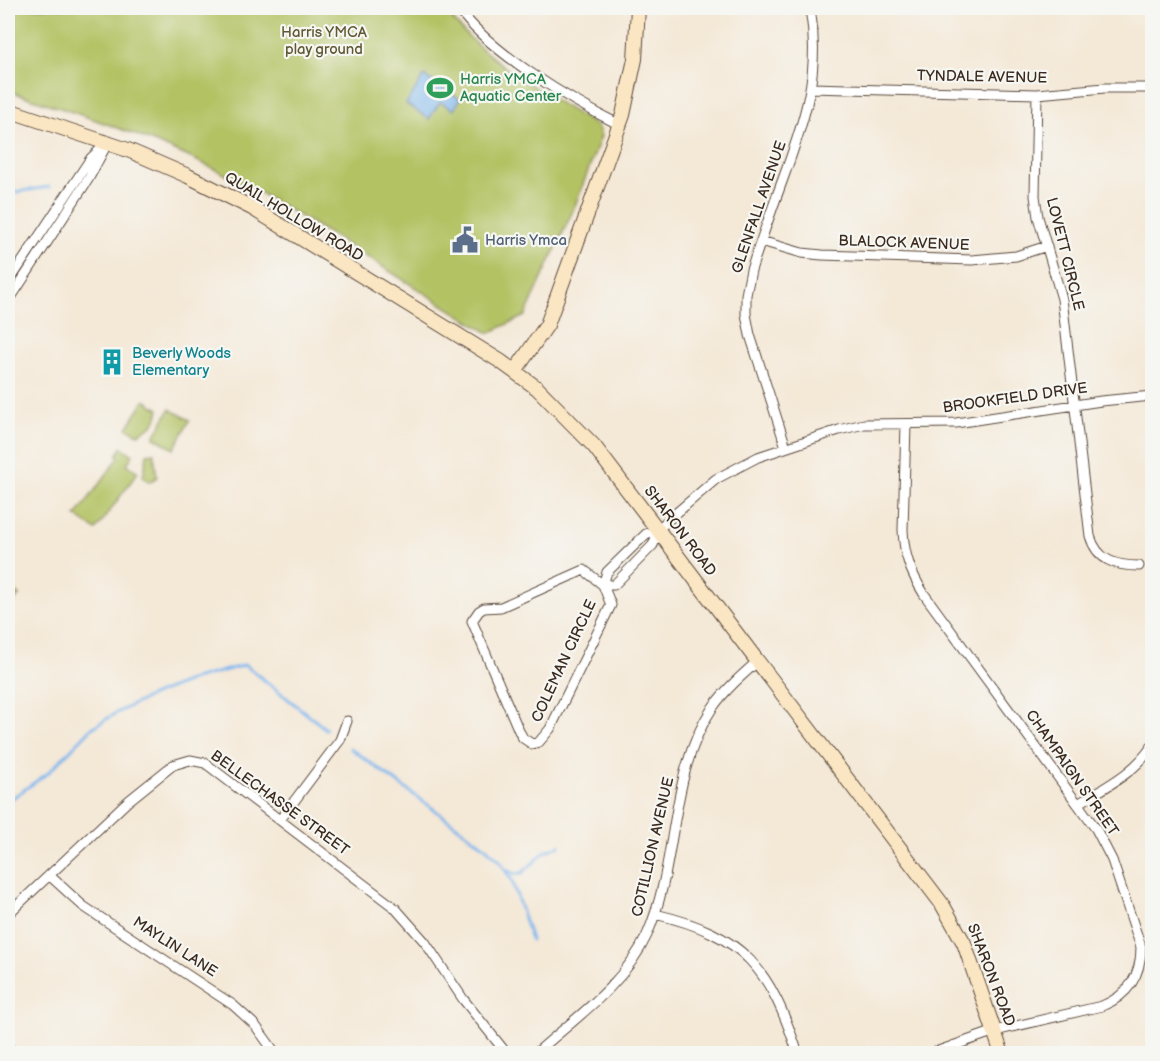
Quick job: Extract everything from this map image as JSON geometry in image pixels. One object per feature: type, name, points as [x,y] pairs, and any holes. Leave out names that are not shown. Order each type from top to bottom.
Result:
[{"type":"main road","points":[[515,371],[547,326],[620,125],[634,59],[638,8]]},
{"type":"main road","name":"QUAIL HOLLOW ROAD","points":[[8,110],[108,142],[188,176],[252,208],[515,371]]},
{"type":"main road","name":"SHARON ROAD","points":[[515,371],[548,399],[594,446],[942,904],[964,943],[1002,1053]]},
{"type":"street","points":[[458,8],[475,27],[525,68],[573,100],[620,125]]},
{"type":"street","name":"GLENFALL AVENUE","points":[[786,447],[750,335],[746,314],[748,283],[799,135],[812,88],[814,34],[810,8]]},
{"type":"street","name":"TYNDALE AVENUE","points":[[812,88],[1037,94],[1105,88],[1152,88]]},
{"type":"street","name":"LOVETT CIRCLE","points":[[1037,94],[1035,196],[1038,217],[1062,298],[1089,536],[1100,556],[1127,566],[1139,566]]},
{"type":"street","points":[[8,283],[91,158],[108,142]]},
{"type":"street","points":[[8,302],[94,169],[108,142]]},
{"type":"street","name":"BLALOCK AVENUE","points":[[761,241],[802,253],[822,255],[972,261],[1016,256],[1047,246]]},
{"type":"street","name":"BROOKFIELD DRIVE","points":[[659,529],[726,472],[748,461],[838,430],[864,424],[964,422],[1152,396]]},
{"type":"street","name":"CHAMPAIGN STREET","points":[[906,424],[903,530],[904,548],[909,568],[924,594],[1096,829],[1112,860],[1139,934],[1141,947],[1139,971],[1130,987],[1123,995],[1108,1004],[995,1031],[930,1053]]},
{"type":"street","name":"COLEMAN CIRCLE","points":[[603,585],[611,606],[550,729],[539,742],[532,744],[519,731],[472,621],[484,608],[501,607],[584,570],[603,585],[614,585],[653,545],[659,529]]},
{"type":"street","name":"COTILLION AVENUE","points":[[535,1053],[620,977],[641,946],[655,914],[693,746],[701,727],[722,695],[758,661]]},
{"type":"street","points":[[280,820],[340,740],[346,721]]},
{"type":"street","points":[[1078,804],[1131,771],[1142,761],[1152,746]]},
{"type":"street","name":"BELLECHASSE STREET","points":[[8,914],[127,802],[173,765],[190,760],[205,763],[386,900],[409,922],[463,999],[507,1053]]},
{"type":"street","name":"MAYLIN LANE","points":[[50,875],[83,906],[233,1005],[255,1025],[276,1053]]},
{"type":"street","points":[[655,914],[700,927],[732,944],[747,957],[773,989],[798,1053]]},
{"type":"street","points":[[8,1047],[14,1053]]},
{"type":"green space","name":"Harris YMCA play ground","points":[[8,8],[444,8],[459,26],[494,59],[535,88],[597,126],[601,136],[575,206],[525,316],[489,333],[318,227],[230,177],[137,135],[8,91]]},
{"type":"green space","points":[[145,400],[159,409],[158,414],[153,424],[138,434],[127,428]]},
{"type":"green space","points":[[170,409],[190,420],[174,449],[154,437]]},
{"type":"green space","points":[[122,447],[133,455],[127,464],[138,472],[96,530],[76,516],[119,457],[117,455]]},
{"type":"green space","points":[[154,453],[157,477],[150,482],[143,477],[147,454]]},
{"type":"green space","points":[[8,585],[19,595],[8,611]]},
{"type":"water","points":[[424,76],[460,99],[454,110],[440,102],[429,119],[406,104]]},
{"type":"waterway","points":[[8,190],[16,192],[49,187]]},
{"type":"waterway","points":[[8,801],[48,773],[92,728],[116,713],[194,679],[245,665],[326,729]]},
{"type":"waterway","points":[[350,748],[484,846],[499,860],[512,881],[531,940]]},
{"type":"waterway","points":[[506,870],[515,874],[522,873],[545,852],[560,845]]},
{"type":"place","name":"Harris YMCA Aquatic Center","points":[[440,88]]},
{"type":"place","name":"Harris Ymca","points":[[465,240]]},
{"type":"place","name":"Beverly Woods Elementary","points":[[112,362]]}]
